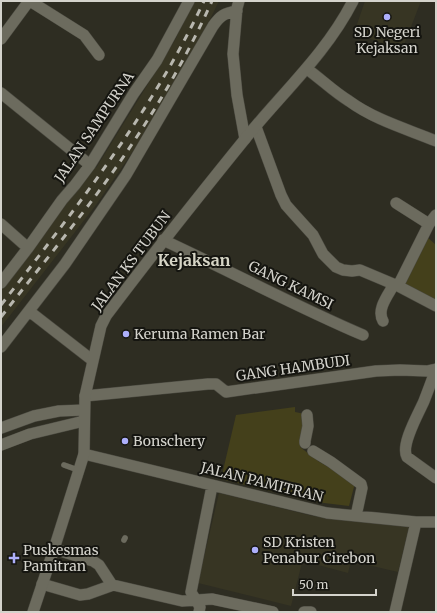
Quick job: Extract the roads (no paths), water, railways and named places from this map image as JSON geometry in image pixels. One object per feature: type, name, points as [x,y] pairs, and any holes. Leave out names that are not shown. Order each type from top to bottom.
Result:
[{"type":"street","points":[[1,39],[29,1],[84,36],[99,55]]},
{"type":"street","name":"JALAN SAMPURNA","points":[[1,283],[62,200],[90,165],[134,93],[157,60],[189,1]]},
{"type":"street","name":"JALAN KS TUBUN","points":[[33,612],[84,454],[85,396],[98,334],[106,316],[163,240],[245,139],[308,69],[327,44],[353,1]]},
{"type":"street","points":[[238,6],[233,54],[237,95],[245,139]]},
{"type":"street","points":[[1,347],[64,264],[126,175],[219,17],[229,13],[238,6]]},
{"type":"street","points":[[308,69],[349,102],[396,126],[436,141]]},
{"type":"street","points":[[1,93],[90,165]]},
{"type":"street","points":[[256,127],[281,195],[286,204],[313,235],[323,254],[336,267],[343,270],[360,270],[396,285],[436,306]]},
{"type":"street","points":[[383,321],[380,315],[382,308],[433,219],[396,204]]},
{"type":"street","points":[[1,224],[28,248]]},
{"type":"street","name":"GANG KAMSI","points":[[163,240],[221,267],[314,314],[363,335]]},
{"type":"street","points":[[28,311],[92,360]]},
{"type":"street","points":[[436,369],[424,402],[411,430],[405,452],[407,457],[436,478]]},
{"type":"street","name":"GANG HAMBUDI","points":[[85,396],[208,384],[216,384],[226,392],[376,371],[427,371],[436,369]]},
{"type":"street","points":[[1,428],[19,420],[34,416],[59,411],[84,410]]},
{"type":"street","points":[[307,415],[308,426],[305,440],[309,447],[361,484],[362,488],[356,516]]},
{"type":"street","points":[[1,445],[30,434],[84,421]]},
{"type":"street","name":"JALAN PAMITRAN","points":[[84,454],[327,513],[416,522],[436,522]]},
{"type":"street","points":[[199,612],[200,607],[191,592],[212,486]]},
{"type":"street","points":[[395,612],[416,522]]},
{"type":"street","points":[[54,549],[93,561],[99,565],[112,585]]},
{"type":"street","points":[[42,584],[80,595],[88,594],[112,585],[182,601],[212,599],[273,612]]},
{"type":"street","points":[[304,612],[312,612]]},
{"type":"lane","points":[[64,465],[78,470]]},
{"type":"railway","points":[[1,305],[57,232],[137,120],[161,82],[204,1]]},
{"type":"railway","points":[[1,317],[119,164],[156,107],[176,72],[212,1]]},
{"type":"place","name":"SD Negeri Kejaksan","points":[[387,17]]},
{"type":"place","name":"Keruma Ramen Bar","points":[[126,334]]},
{"type":"place","name":"Bonschery","points":[[125,441]]},
{"type":"place","name":"SD Kristen Penabur Cirebon","points":[[255,550]]},
{"type":"place","name":"Puskesmas Pamitran","points":[[14,558]]},
{"type":"district","name":"Kejaksan","points":[[194,260]]}]
